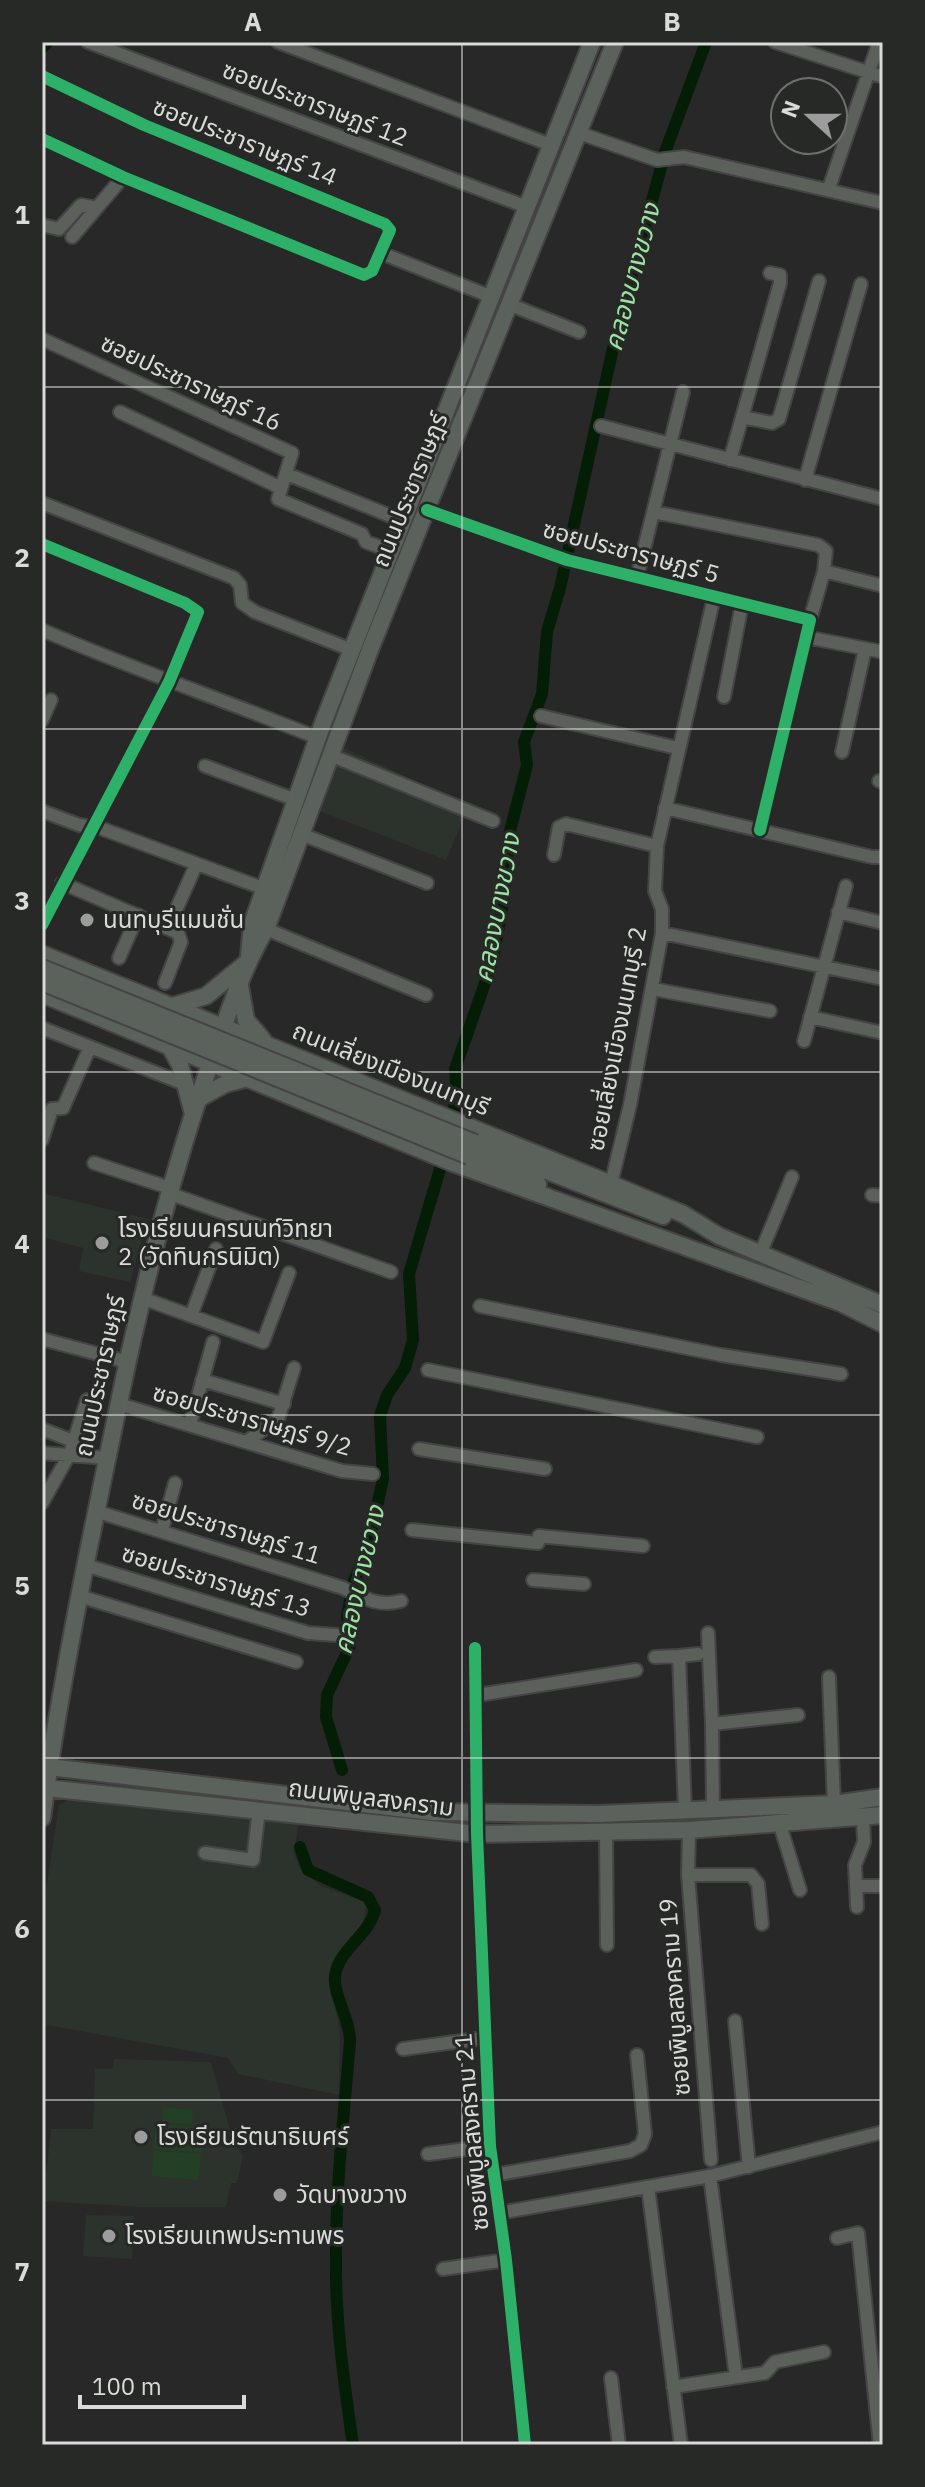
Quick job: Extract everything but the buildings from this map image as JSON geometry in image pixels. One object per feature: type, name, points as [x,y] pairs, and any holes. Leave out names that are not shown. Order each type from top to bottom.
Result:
[{"type":"main road","name":"ถนนประชาราษฎร์","points":[[247,960],[249,936],[318,738],[592,42]]},
{"type":"main road","name":"ถนนประชาราษฎร์","points":[[42,1818],[44,1788],[95,1511],[142,1298],[169,1191],[195,1106],[247,960],[266,929],[330,755],[615,42]]},
{"type":"main road","name":"ถนนเลี่ยงเมืองนนทบุรี","points":[[42,954],[441,1117],[471,1142],[690,1250]]},
{"type":"main road","points":[[172,1007],[206,996],[247,960]]},
{"type":"main road","name":"ถนนเลี่ยงเมืองนนทบุรี","points":[[42,968],[614,1199],[761,1252],[883,1305]]},
{"type":"main road","name":"ถนนเลี่ยงเมืองนนทบุรี","points":[[42,982],[471,1142],[611,1184],[683,1214],[719,1236]]},
{"type":"main road","points":[[239,984],[246,1020],[274,1048],[262,1062],[262,1075],[272,1088]]},
{"type":"main road","name":"ถนนเลี่ยงเมืองนนทบุรี","points":[[42,994],[432,1155],[841,1303],[883,1324]]},
{"type":"main road","points":[[141,1033],[153,1031],[161,1018],[160,1007],[151,998]]},
{"type":"main road","points":[[169,1045],[195,1106],[225,1084],[248,1078]]},
{"type":"main road","name":"ถนนพิบูลสงคราม","points":[[49,1767],[393,1809],[476,1814],[685,1811],[834,1804],[883,1797]]},
{"type":"main road","name":"ถนนพิบูลสงคราม","points":[[44,1788],[477,1834],[689,1830],[883,1815]]},
{"type":"street","name":"ซอยประชาราษฏร์ 12","points":[[88,42],[527,207]]},
{"type":"street","points":[[278,42],[551,145]]},
{"type":"street","points":[[775,42],[877,74]]},
{"type":"street","points":[[829,188],[877,74],[879,42]]},
{"type":"street","name":"ซอยประชาราษฏร์ 14","points":[[42,76],[144,125],[385,224],[390,230],[381,253]]},
{"type":"street","points":[[579,133],[662,160],[684,157],[787,183],[829,188],[883,203]]},
{"type":"street","points":[[42,139],[123,177],[364,275],[372,271],[381,253],[492,297]]},
{"type":"street","points":[[72,237],[123,177]]},
{"type":"street","points":[[42,225],[59,229],[81,205],[97,208]]},
{"type":"street","points":[[730,460],[780,283],[780,275],[770,273]]},
{"type":"street","points":[[742,417],[772,423],[779,419],[819,281]]},
{"type":"street","points":[[805,480],[861,284]]},
{"type":"street","points":[[511,305],[579,332]]},
{"type":"street","name":"ซอยประชาราษฎร์ 16","points":[[42,339],[292,453],[287,474]]},
{"type":"street","points":[[637,577],[683,392]]},
{"type":"street","points":[[120,412],[281,488]]},
{"type":"street","points":[[601,426],[883,498]]},
{"type":"street","points":[[391,551],[366,542],[362,534],[279,500],[281,488],[287,474],[403,521]]},
{"type":"street","points":[[42,503],[234,578],[240,585],[242,603],[255,612],[352,650]]},
{"type":"street","name":"ซอยประชาราษฏร์ 5","points":[[427,510],[563,559],[810,620]]},
{"type":"street","points":[[654,512],[818,545],[826,551],[824,571],[760,830]]},
{"type":"street","points":[[42,544],[194,607],[198,612],[197,621],[169,682],[91,826],[42,925]]},
{"type":"street","points":[[824,571],[883,586]]},
{"type":"street","name":"ซอยเลี่ยงเมืองนนทบุรี 2","points":[[611,1184],[662,933],[662,909],[655,891],[657,846],[714,597]]},
{"type":"street","points":[[724,697],[742,604]]},
{"type":"street","points":[[42,630],[318,738]]},
{"type":"street","points":[[806,637],[883,652]]},
{"type":"street","points":[[842,752],[865,649]]},
{"type":"street","points":[[42,720],[51,700]]},
{"type":"street","points":[[541,716],[677,748]]},
{"type":"street","points":[[330,755],[493,821]]},
{"type":"street","points":[[205,766],[296,800]]},
{"type":"street","points":[[665,808],[878,857]]},
{"type":"street","points":[[42,811],[265,889]]},
{"type":"street","points":[[554,855],[559,827],[566,824],[657,846]]},
{"type":"street","points":[[301,834],[427,883]]},
{"type":"street","points":[[168,928],[196,865]]},
{"type":"street","points":[[62,883],[178,933],[181,942],[165,983]]},
{"type":"street","points":[[804,1041],[846,886]]},
{"type":"street","points":[[838,912],[883,923]]},
{"type":"street","points":[[119,958],[138,915]]},
{"type":"street","points":[[266,929],[426,995]]},
{"type":"street","points":[[662,933],[883,979]]},
{"type":"street","points":[[653,989],[770,1011]]},
{"type":"street","points":[[810,1017],[883,1033]]},
{"type":"street","points":[[42,1028],[187,1085]]},
{"type":"street","points":[[42,1140],[52,1109],[63,1108],[90,1047]]},
{"type":"street","points":[[94,1163],[391,1272]]},
{"type":"street","points":[[761,1252],[792,1177]]},
{"type":"street","points":[[191,1316],[216,1249]]},
{"type":"street","points":[[142,1298],[263,1342],[289,1273]]},
{"type":"street","points":[[480,1306],[721,1355],[841,1374]]},
{"type":"street","points":[[42,1339],[128,1362]]},
{"type":"street","points":[[190,1425],[213,1342]]},
{"type":"street","points":[[246,1442],[278,1419],[294,1368]]},
{"type":"street","points":[[428,1370],[757,1437]]},
{"type":"street","points":[[202,1380],[284,1404]]},
{"type":"street","points":[[42,1503],[72,1447],[87,1400]]},
{"type":"street","name":"ซอยประชาราษฎร์ 9/2","points":[[119,1404],[342,1471],[373,1474]]},
{"type":"street","points":[[42,1429],[72,1447],[107,1458]]},
{"type":"street","points":[[42,1453],[59,1456],[72,1447]]},
{"type":"street","points":[[419,1449],[545,1469]]},
{"type":"street","points":[[162,1530],[175,1483]]},
{"type":"street","name":"ซอยประชาราษฎร์ 11","points":[[95,1511],[343,1588],[386,1605],[401,1601]]},
{"type":"street","points":[[412,1530],[643,1546]]},
{"type":"street","name":"ซอยประชาราษฎร์ 13","points":[[85,1565],[308,1633],[336,1635]]},
{"type":"street","points":[[533,1580],[584,1584]]},
{"type":"street","points":[[79,1596],[296,1662]]},
{"type":"street","points":[[708,1633],[713,1809]]},
{"type":"street","name":"ซอยพิบูลสงคราม 21","points":[[475,1648],[478,1695],[476,1814],[490,2146],[506,2260],[525,2445]]},
{"type":"street","points":[[655,1657],[698,1654]]},
{"type":"street","points":[[679,1656],[685,1811]]},
{"type":"street","points":[[478,1695],[636,1670]]},
{"type":"street","points":[[829,1677],[834,1804]]},
{"type":"street","points":[[712,1724],[798,1715]]},
{"type":"street","points":[[205,1853],[253,1860],[259,1809]]},
{"type":"street","points":[[857,1907],[855,1865],[864,1842],[863,1818]]},
{"type":"street","points":[[780,1825],[800,1890]]},
{"type":"street","name":"ซอยพิบูลสงคราม 19","points":[[689,1830],[688,1875],[711,2160]]},
{"type":"street","points":[[606,1832],[607,1945]]},
{"type":"street","points":[[688,1875],[751,1875],[758,1884],[762,1924]]},
{"type":"street","points":[[856,1886],[883,1886]]},
{"type":"street","points":[[735,2021],[749,2167]]},
{"type":"street","points":[[403,2049],[484,2038]]},
{"type":"street","points":[[494,2175],[630,2151],[641,2145],[645,2134],[637,2055]]},
{"type":"street","points":[[499,2213],[710,2176],[883,2132]]},
{"type":"street","points":[[428,2154],[490,2146]]},
{"type":"street","points":[[710,2176],[736,2377]]},
{"type":"street","points":[[648,2187],[681,2445]]},
{"type":"street","points":[[837,2238],[858,2233],[880,2445]]},
{"type":"street","points":[[443,2269],[506,2260]]},
{"type":"street","points":[[673,2387],[765,2373],[775,2362],[824,2352]]},
{"type":"street","points":[[611,2378],[619,2445]]},
{"type":"shaded area","points":[[338,745],[469,806],[446,860],[317,810]]},
{"type":"shaded area","name":"โรงเรียนนครนนท์วิทยา 2 (วัดทินกรนิมิต)","points":[[42,1193],[148,1219],[130,1282],[79,1271],[83,1248],[42,1237]]},
{"type":"shaded area","points":[[69,1800],[299,1823],[294,1853],[300,1869],[321,1886],[363,1901],[366,1907],[363,1923],[332,1962],[329,1976],[340,2032],[339,2095],[238,2074],[228,2058],[42,2024],[42,1915],[59,1805]]},
{"type":"shaded area","name":"โรงเรียนรัตนาธิเบศร์","points":[[114,2059],[211,2062],[234,2144],[243,2155],[237,2183],[231,2183],[226,2207],[141,2207],[43,2201],[51,2129],[93,2129],[95,2069],[113,2069]]},
{"type":"shaded area","name":"โรงเรียนเทพประทานพร","points":[[86,2215],[134,2216],[132,2259],[83,2256]]},
{"type":"green space","points":[[163,2107],[193,2110],[192,2124],[162,2122]]},
{"type":"green space","points":[[156,2124],[203,2127],[201,2152],[154,2149]]},
{"type":"green space","points":[[154,2151],[201,2154],[199,2180],[152,2176]]},
{"type":"waterway","points":[[42,48],[48,42]]},
{"type":"waterway","name":"คลองบางขวาง","points":[[450,1126],[457,1095],[455,1069],[493,960],[504,897],[509,835],[527,765],[524,742],[542,694],[547,632],[560,588],[613,348],[665,152],[706,42]]},
{"type":"waterway","name":"คลองบางขวาง","points":[[342,1770],[326,1717],[327,1695],[350,1646],[347,1616],[354,1581],[367,1552],[383,1479],[380,1416],[387,1395],[405,1368],[413,1340],[409,1274],[445,1152]]},
{"type":"waterway","name":"คลองบางขวาง","points":[[300,1847],[308,1870],[368,1897],[375,1910],[367,1928],[342,1958],[335,1977],[350,2034],[339,2175],[336,2280],[353,2445]]},
{"type":"cycle path","points":[[42,76],[144,125],[385,224],[390,230],[372,271],[364,275],[123,177],[42,139]]},
{"type":"cycle path","points":[[427,510],[567,560],[810,620],[760,830]]},
{"type":"cycle path","points":[[42,544],[185,603],[198,612],[169,682],[42,925]]},
{"type":"cycle path","points":[[475,1648],[477,1834],[490,2146],[506,2260],[525,2445]]},
{"type":"place","name":"นนทบุรีแมนชั่น","points":[[87,920]]},
{"type":"place","name":"โรงเรียนนครนนท์วิทยา 2 (วัดทินกรนิมิต)","points":[[102,1243]]},
{"type":"place","name":"โรงเรียนรัตนาธิเบศร์","points":[[141,2137]]},
{"type":"place","name":"วัดบางขวาง","points":[[280,2195]]},
{"type":"place","name":"โรงเรียนเทพประทานพร","points":[[109,2236]]}]
